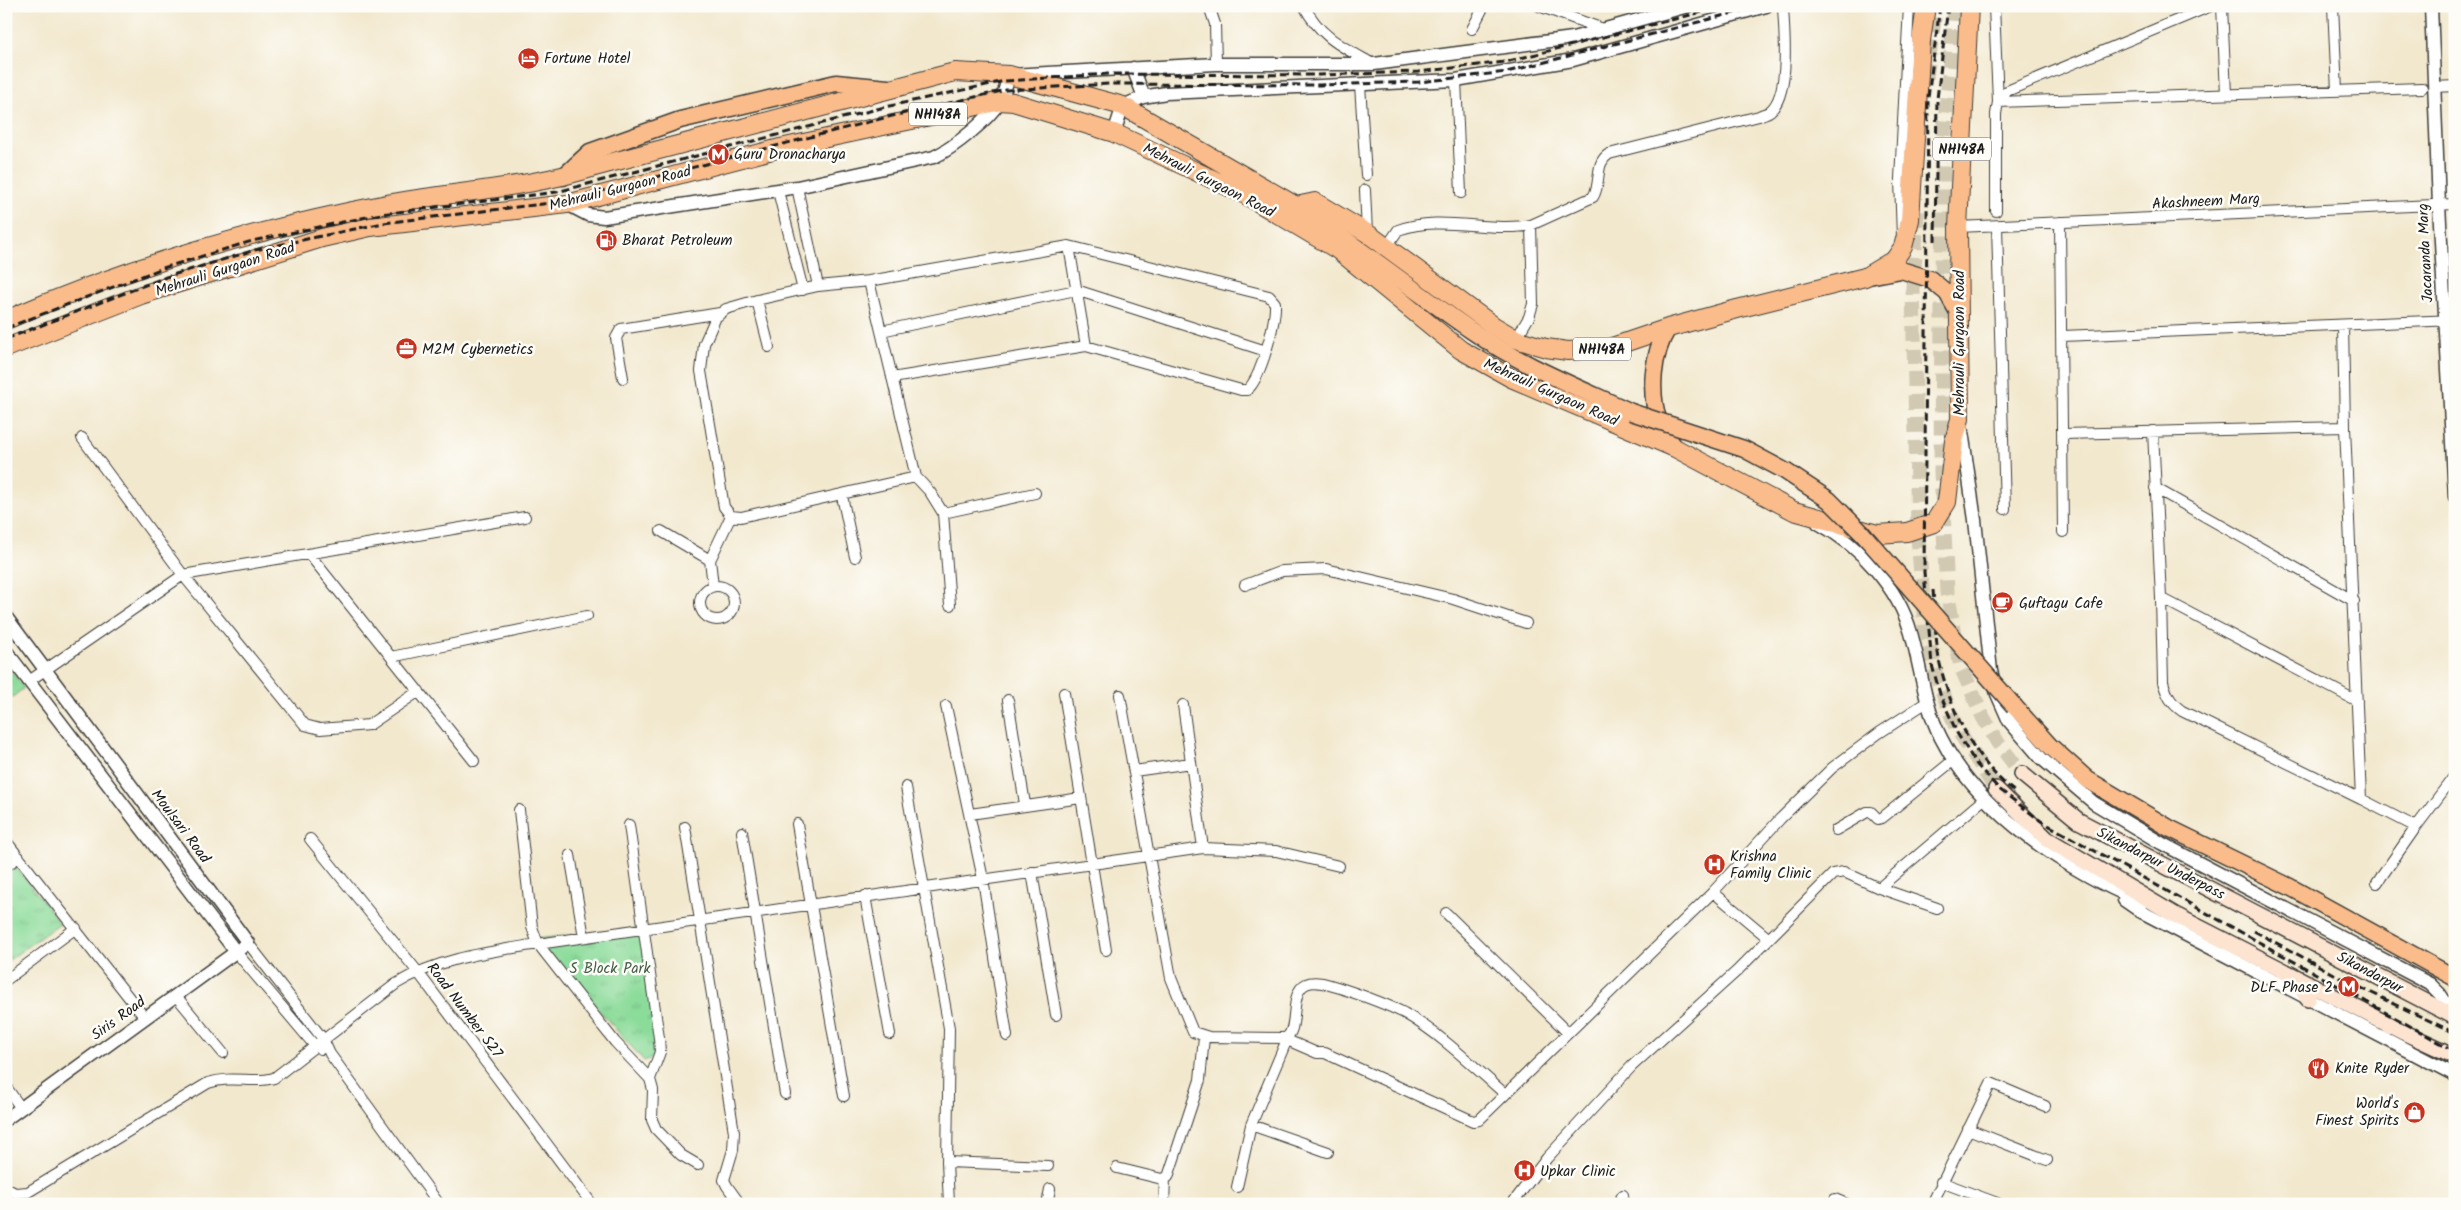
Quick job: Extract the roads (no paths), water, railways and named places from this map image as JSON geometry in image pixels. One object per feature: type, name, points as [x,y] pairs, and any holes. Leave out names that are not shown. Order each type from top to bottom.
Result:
[{"type":"highway","name":"NH148A","points":[[1903,248],[1910,220],[1926,6]]},
{"type":"highway","name":"Mehrauli Gurgaon Road","points":[[6,348],[141,295],[322,238],[370,227],[567,204],[780,148],[1001,100],[1114,133],[1244,194],[1338,250],[1461,350],[1511,378],[1675,448],[1794,511],[1877,534],[1906,532],[1934,523],[1947,502],[1954,441],[1960,419],[1958,227],[1967,14],[1970,6]]},
{"type":"highway","name":"Mehrauli Gurgaon Road","points":[[6,320],[66,294],[131,270],[227,241],[320,218],[420,197],[563,177],[598,166],[955,72],[1009,74],[1123,106],[1296,206],[1315,202],[1367,233],[1494,326],[1516,338],[1546,348],[1568,351],[1608,348],[1668,328],[1865,277],[1895,259],[1903,248]]},
{"type":"highway","points":[[131,270],[141,295]]},
{"type":"main road","points":[[563,177],[590,152],[680,120],[836,83],[890,88]]},
{"type":"main road","points":[[1296,206],[1345,237],[1473,332],[1525,362],[1631,412],[1744,449],[1785,471],[1829,500],[1861,532],[2050,746],[2088,780],[2169,828],[2290,887],[2455,978]]},
{"type":"main road","points":[[1865,277],[1901,270],[1930,279],[1947,293],[1958,312]]},
{"type":"main road","points":[[1668,328],[1655,356],[1655,392],[1659,423],[1675,448]]},
{"type":"main road","name":"Sikandarpur Underpass","points":[[2022,774],[2079,821],[2308,939]]},
{"type":"main road","points":[[1996,790],[2048,840],[2175,915],[2405,1034],[2455,1056]]},
{"type":"main road","name":"Sikandarpur","points":[[2308,939],[2455,1017]]},
{"type":"main road","points":[[2294,977],[2308,999]]},
{"type":"street","points":[[1209,6],[1215,24],[1216,64]]},
{"type":"street","points":[[1304,6],[1312,22],[1330,40],[1377,64],[1383,84]]},
{"type":"street","points":[[1472,28],[1484,6]]},
{"type":"street","points":[[567,204],[588,215],[604,217],[778,191],[934,157],[950,149],[965,138],[1001,100],[1009,74],[1216,64],[1377,64],[1573,38],[1688,6]]},
{"type":"street","points":[[1114,133],[1123,106],[1144,97],[1166,92],[1456,80],[1573,60],[1766,6]]},
{"type":"street","points":[[1386,248],[1398,230],[1415,225],[1466,224],[1514,228],[1532,225],[1594,197],[1597,191],[1600,165],[1603,158],[1609,154],[1759,116],[1770,111],[1781,89],[1785,52],[1784,6]]},
{"type":"street","points":[[1903,248],[1899,219],[1909,6]]},
{"type":"street","points":[[1994,6],[1998,102],[1996,114],[1996,211]]},
{"type":"street","points":[[1998,102],[2007,90],[2211,6]]},
{"type":"street","points":[[2222,6],[2226,94]]},
{"type":"street","points":[[2333,6],[2337,91]]},
{"type":"street","name":"Jacaranda Marg","points":[[2431,6],[2428,88],[2450,320],[2455,497]]},
{"type":"street","points":[[1544,7],[1603,29]]},
{"type":"street","points":[[1134,68],[1144,97]]},
{"type":"street","points":[[1456,80],[1461,193]]},
{"type":"street","points":[[1360,85],[1366,175]]},
{"type":"street","points":[[1998,102],[2455,86]]},
{"type":"street","points":[[797,187],[818,286]]},
{"type":"street","points":[[1365,190],[1367,233]]},
{"type":"street","points":[[778,191],[803,290]]},
{"type":"street","name":"Akashneem Marg","points":[[1958,227],[2455,204]]},
{"type":"street","points":[[2060,222],[2063,532]]},
{"type":"street","points":[[1516,338],[1529,317],[1533,304],[1532,225]]},
{"type":"street","points":[[1997,226],[2005,510]]},
{"type":"street","points":[[1069,246],[1086,346]]},
{"type":"street","points":[[623,378],[616,338],[621,329],[720,313],[757,300],[818,286],[868,281],[1069,246],[1269,296],[1275,303],[1266,351],[1252,386],[1248,390],[1241,390],[1086,346],[892,378]]},
{"type":"street","points":[[868,281],[916,477],[930,492],[943,513],[950,605]]},
{"type":"street","points":[[881,331],[1076,290],[1266,351]]},
{"type":"street","points":[[757,300],[769,347]]},
{"type":"street","points":[[720,313],[712,326],[702,352],[701,371],[724,506],[731,516],[741,518],[842,496],[916,477]]},
{"type":"street","points":[[2062,336],[2450,320]]},
{"type":"street","points":[[2343,325],[2345,427],[2354,601],[2361,799]]},
{"type":"street","points":[[1960,419],[1975,520],[1990,671],[1997,694],[2009,721],[2041,758],[2094,803],[2161,843],[2430,984],[2440,994],[2455,1017]]},
{"type":"street","points":[[2063,434],[2345,427]]},
{"type":"street","points":[[2153,431],[2164,682],[2167,695],[2172,704],[2182,711],[2416,828]]},
{"type":"street","points":[[82,438],[183,575],[293,712],[308,727],[320,729],[369,725],[419,691]]},
{"type":"street","points":[[2155,488],[2354,601]]},
{"type":"street","points":[[943,513],[1035,493]]},
{"type":"street","points":[[842,496],[855,557]]},
{"type":"street","points":[[1794,511],[1838,534],[1853,546],[1897,597],[1910,631],[1927,702],[1941,739],[1984,799],[2050,854],[2106,886],[2140,911],[2455,1075]]},
{"type":"street","points":[[713,586],[710,560],[731,516]]},
{"type":"street","points":[[29,681],[183,575],[525,517]]},
{"type":"street","points":[[661,531],[710,560]]},
{"type":"street","points":[[309,554],[474,761]]},
{"type":"street","points":[[1245,585],[1282,571],[1326,569],[1453,599],[1526,623]]},
{"type":"street","points":[[2160,598],[2357,701]]},
{"type":"street","points":[[391,657],[587,616]]},
{"type":"street","name":"Moulsari Road","points":[[6,618],[248,943],[323,1039],[330,1054],[439,1204]]},
{"type":"street","name":"Moulsari Road","points":[[6,651],[236,952],[315,1046],[330,1054]]},
{"type":"street","points":[[1064,693],[1090,863],[1106,950]]},
{"type":"street","points":[[1120,695],[1171,978],[1190,1027],[1197,1035],[1204,1037],[1287,1038],[1317,1053],[1324,1053],[1473,1120],[1483,1119],[1505,1094],[1713,892],[1780,819],[1832,768],[1879,733],[1927,702]]},
{"type":"street","points":[[1008,700],[1025,804]]},
{"type":"street","points":[[1183,705],[1203,848]]},
{"type":"street","points":[[946,706],[983,879],[1007,1036]]},
{"type":"street","points":[[1836,830],[1867,812],[1871,812],[1878,819],[1882,818],[1955,759]]},
{"type":"street","points":[[1134,771],[1191,763]]},
{"type":"street","points":[[2376,883],[2455,775]]},
{"type":"street","points":[[906,787],[949,1028],[949,1204]]},
{"type":"street","points":[[970,814],[1025,804],[1081,798]]},
{"type":"street","points":[[1880,888],[1984,799]]},
{"type":"street","points":[[519,810],[532,927],[538,944],[615,1042],[650,1079],[653,1087],[652,1120],[656,1129],[681,1155],[698,1165]]},
{"type":"street","points":[[135,821],[150,811]]},
{"type":"street","points":[[797,824],[809,904],[844,1096]]},
{"type":"street","points":[[629,826],[660,1044],[660,1052],[650,1079]]},
{"type":"street","points":[[685,827],[734,1132],[734,1150],[724,1180],[740,1204]]},
{"type":"street","points":[[742,832],[785,1094]]},
{"type":"street","name":"Road Number S27","points":[[310,839],[417,971],[592,1204]]},
{"type":"street","points":[[6,841],[76,928],[144,1018]]},
{"type":"street","points":[[6,1188],[15,1193],[28,1192],[208,1083],[231,1078],[266,1080],[274,1078],[323,1039],[417,971],[489,952],[1203,848],[1276,850],[1338,866]]},
{"type":"street","points":[[570,855],[584,937]]},
{"type":"street","points":[[6,866],[19,857]]},
{"type":"street","points":[[1032,872],[1056,1015]]},
{"type":"street","points":[[1512,1204],[1547,1158],[1594,1105],[1632,1066],[1737,971],[1833,874],[1844,872],[1880,888],[1937,908]]},
{"type":"street","points":[[2106,886],[2175,915]]},
{"type":"street","points":[[1713,892],[1768,938]]},
{"type":"street","points":[[865,896],[890,1034]]},
{"type":"street","points":[[1446,913],[1568,1033]]},
{"type":"street","points":[[6,980],[76,928]]},
{"type":"street","name":"Siris Road","points":[[6,1119],[248,943]]},
{"type":"street","points":[[1237,1187],[1252,1125],[1287,1038],[1297,994],[1301,988],[1313,982],[1328,984],[1370,998],[1420,1023],[1505,1094]]},
{"type":"street","points":[[176,996],[223,1053]]},
{"type":"street","points":[[1164,1204],[1165,1178],[1170,1174],[1200,1080],[1204,1037]]},
{"type":"street","points":[[1932,1204],[1941,1182],[1991,1083],[2045,1106]]},
{"type":"street","points":[[6,1086],[21,1108]]},
{"type":"street","points":[[1252,1125],[1328,1152]]},
{"type":"street","points":[[1968,1129],[2047,1160]]},
{"type":"street","points":[[948,1162],[1048,1166]]},
{"type":"street","points":[[1118,1168],[1165,1178]]},
{"type":"street","points":[[1941,1182],[2000,1204]]},
{"type":"street","points":[[1047,1204],[1050,1190]]},
{"type":"street","points":[[1617,1204],[1623,1195]]},
{"type":"street","points":[[1835,1199],[1847,1204]]},
{"type":"tunnel","points":[[1926,78],[1936,6]]},
{"type":"tunnel","points":[[1955,6],[1943,146],[1941,471],[1947,592],[1961,667],[1983,717],[1998,743],[2022,774]]},
{"type":"tunnel","points":[[1917,211],[1913,287],[1918,536],[1925,626],[1935,672],[1956,727],[1996,789]]},
{"type":"railway","points":[[6,328],[163,268],[252,241],[381,214],[557,192],[885,107],[1005,81],[1108,74],[1320,75],[1418,72],[1505,62],[1726,6]]},
{"type":"railway","points":[[6,339],[166,277],[255,250],[383,223],[559,202],[888,117],[1006,90],[1109,84],[1320,85],[1419,82],[1507,72],[1760,6]]},
{"type":"railway","points":[[1940,6],[1928,98],[1924,572],[1932,665],[1940,694],[1957,733],[1977,765],[1999,789],[2041,821],[2455,1051]]},
{"type":"railway","points":[[1935,241],[1937,99],[1948,6]]},
{"type":"railway","points":[[1933,590],[1938,655],[1958,718],[1988,766],[2015,792]]},
{"type":"railway","points":[[2254,931],[2351,983],[2455,1033]]},
{"type":"place","name":"Fortune Hotel","points":[[528,58]]},
{"type":"place","name":"Guru Dronacharya","points":[[718,154]]},
{"type":"place","name":"Bharat Petroleum","points":[[606,240]]},
{"type":"place","name":"M2M Cybernetics","points":[[406,349]]},
{"type":"place","name":"Guftagu Cafe","points":[[2003,603]]},
{"type":"place","name":"Krishna Family Clinic","points":[[1714,865]]},
{"type":"place","name":"DLF Phase 2","points":[[2349,987]]},
{"type":"place","name":"Knite Ryder","points":[[2319,1068]]},
{"type":"place","name":"World's Finest Spirits","points":[[2415,1112]]},
{"type":"place","name":"Upkar Clinic","points":[[1524,1171]]},
{"type":"park label","name":"S Block Park","points":[[610,968]]}]
